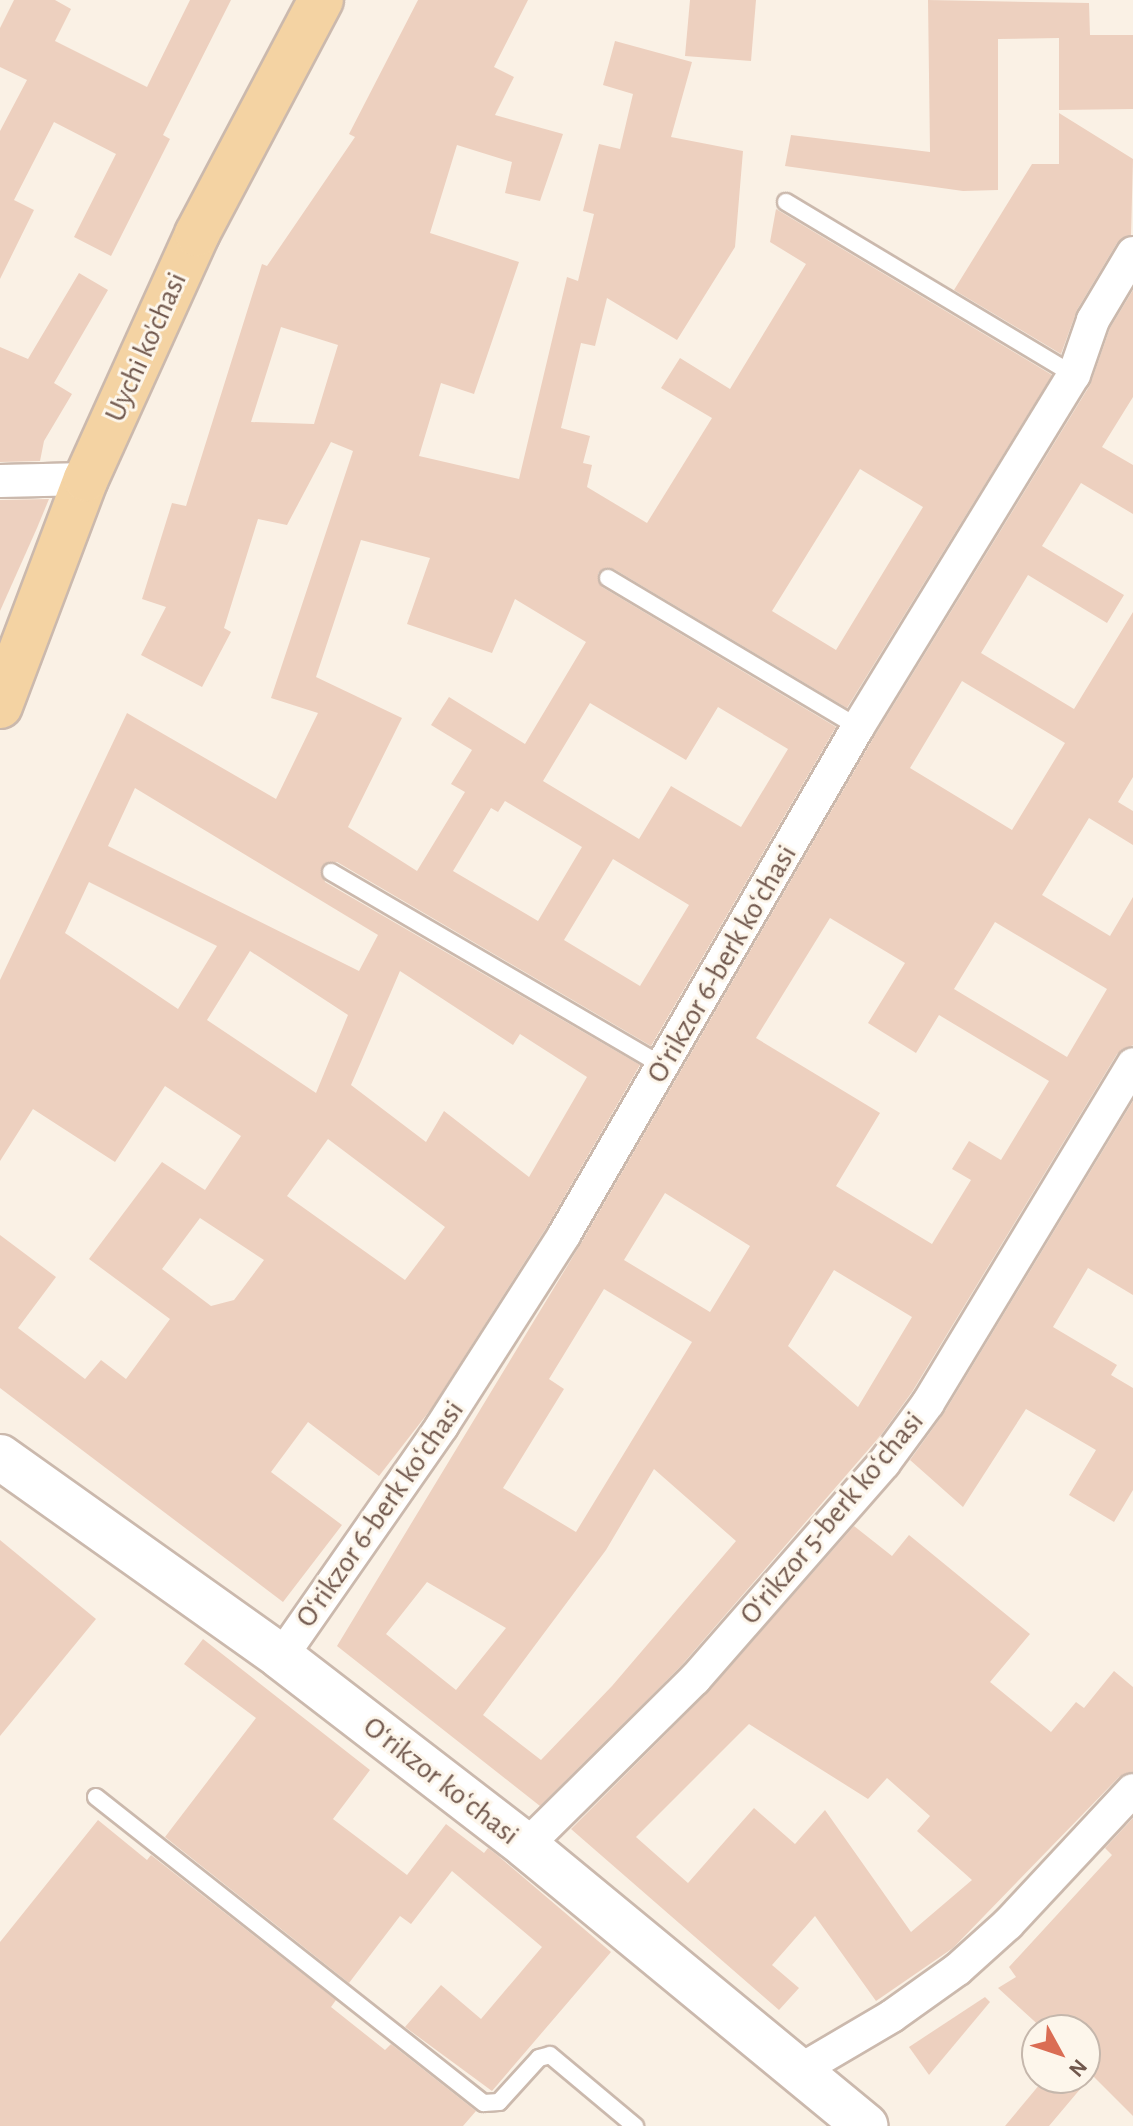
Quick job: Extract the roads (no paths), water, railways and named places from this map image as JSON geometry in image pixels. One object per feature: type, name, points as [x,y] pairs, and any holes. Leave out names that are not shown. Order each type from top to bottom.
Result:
[{"type":"main road","name":"Uychi ko'chasi","points":[[0,706],[86,479],[197,234],[321,0]]},
{"type":"main road","name":"Oʻrikzor koʻchasi","points":[[0,1457],[281,1657],[526,1846],[866,2126]]},
{"type":"street","name":"Oʻrikzor 6-berk koʻchasi","points":[[281,1657],[442,1426],[663,1066],[858,727],[1074,375],[1093,320],[1133,253]]},
{"type":"street","points":[[0,481],[86,479]]},
{"type":"street","name":"Oʻrikzor 5-berk koʻchasi","points":[[526,1846],[695,1679],[884,1463],[928,1403],[1133,1064]]},
{"type":"street","points":[[797,2072],[892,2016],[958,1969],[1008,1924],[1133,1790]]},
{"type":"lane","points":[[786,202],[1074,375]]},
{"type":"lane","points":[[608,578],[858,727]]},
{"type":"lane","points":[[331,872],[663,1066]]},
{"type":"lane","points":[[96,1797],[484,2103],[499,2102],[539,2058],[550,2055],[635,2126]]}]
